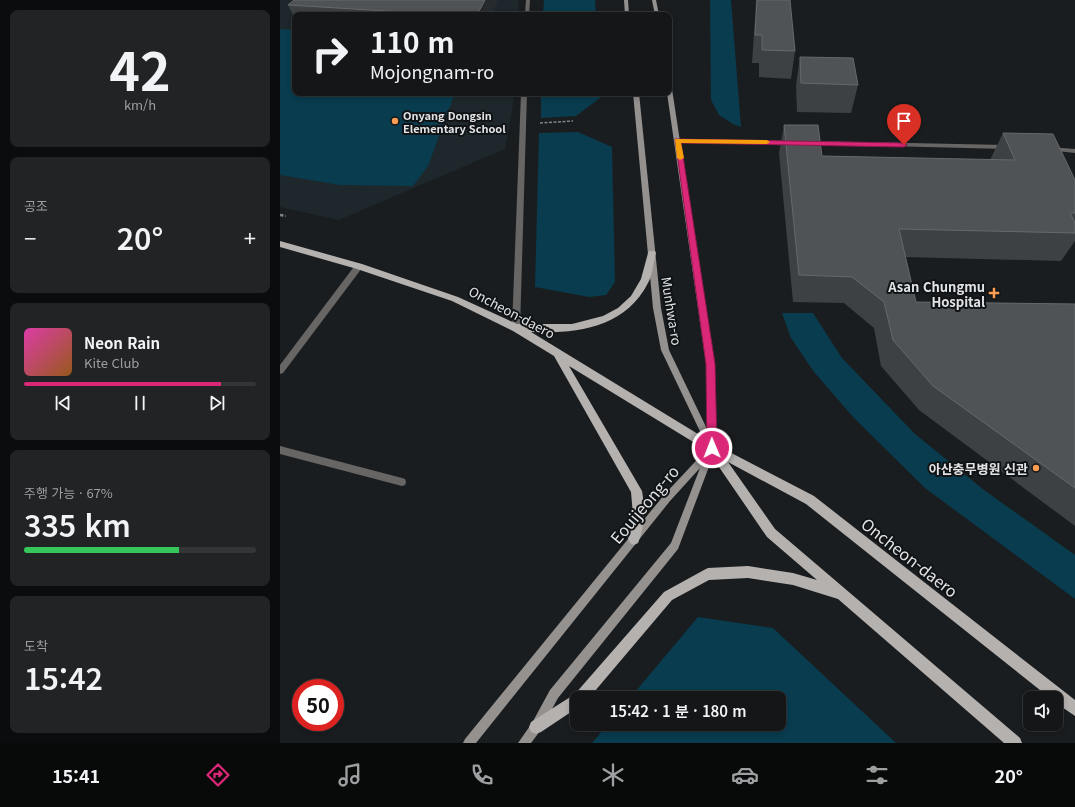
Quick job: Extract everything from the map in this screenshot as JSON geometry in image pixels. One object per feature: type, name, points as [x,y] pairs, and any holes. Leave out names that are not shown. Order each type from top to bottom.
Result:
[{"type":"main road","points":[[626,0],[627,12]]},
{"type":"main road","points":[[654,0],[656,12]]},
{"type":"main road","name":"Munhwa-ro","points":[[636,96],[657,308],[665,350],[712,448]]},
{"type":"main road","points":[[670,96],[710,364],[712,448]]},
{"type":"main road","name":"Oncheon-daero","points":[[280,244],[359,266],[455,300],[516,328],[712,448],[810,500],[1075,709]]},
{"type":"main road","points":[[516,328],[558,330],[600,322],[629,305],[643,283],[652,253]]},
{"type":"main road","points":[[556,353],[636,491],[640,505],[634,539]]},
{"type":"main road","name":"Oncheon-daero","points":[[712,448],[771,533],[1015,743]]},
{"type":"main road","name":"Eouijeong-ro","points":[[468,743],[667,498],[712,448]]},
{"type":"main road","name":"Eouijeong-ro","points":[[524,743],[536,727],[554,694],[675,546],[712,448]]},
{"type":"main road","points":[[586,691],[668,596],[708,574],[748,572],[793,579],[842,595]]},
{"type":"main road","points":[[536,727],[570,705]]},
{"type":"street","points":[[527,12],[528,0]]},
{"type":"street","points":[[516,328],[524,96]]},
{"type":"street","points":[[677,140],[1011,147]]},
{"type":"street","points":[[1041,149],[1058,153],[1075,151]]},
{"type":"street","points":[[280,371],[359,266]]},
{"type":"street","points":[[280,450],[402,482]]},
{"type":"path","points":[[523,124],[574,121]]},
{"type":"path","points":[[280,215],[286,216]]},
{"type":"shaded area","name":"Onyang Dongsin Elementary School","points":[[280,0],[519,0],[518,12],[292,12],[292,96],[514,96],[505,149],[339,220],[280,207]]},
{"type":"shaded area","points":[[544,0],[595,0],[596,12],[543,12]]},
{"type":"shaded area","points":[[710,0],[731,0],[741,127],[719,115],[711,100]]},
{"type":"shaded area","points":[[280,29],[292,30],[292,96],[454,96],[428,166],[413,186],[340,185],[280,175]]},
{"type":"shaded area","points":[[541,96],[600,96],[600,98],[576,116],[541,118]]},
{"type":"shaded area","points":[[578,132],[612,147],[615,282],[606,295],[589,297],[535,287],[539,133]]},
{"type":"shaded area","points":[[782,313],[813,313],[842,358],[915,434],[984,490],[1075,555],[1075,599],[925,488],[854,418],[814,372],[791,338]]},
{"type":"shaded area","points":[[698,617],[773,628],[896,743],[592,743],[602,731],[786,731],[786,691],[636,691]]},
{"type":"building","points":[[294,0],[485,0],[479,12],[403,12],[288,5]]},
{"type":"building","points":[[757,0],[790,0],[795,51],[762,50],[762,35],[755,35]]},
{"type":"building","points":[[800,57],[853,58],[858,85],[801,83]]},
{"type":"building","points":[[784,125],[818,125],[822,156],[1015,160],[1003,133],[1053,134],[1075,180],[1075,213],[1070,213],[1075,223],[1075,233],[899,229],[916,302],[1075,304],[1075,488],[933,386],[893,340],[884,302],[852,277],[799,275]]},
{"type":"slow traffic","points":[[680,158],[677,140],[767,142]]},
{"type":"place","name":"Onyang Dongsin Elementary School","points":[[395,121]]},
{"type":"place","name":"Asan Chungmu Hospital","points":[[994,293]]},
{"type":"place","name":"아산충무병원 신관","points":[[1036,468]]},
{"type":"route","points":[[712,448],[710,364],[677,140],[904,145]]}]
